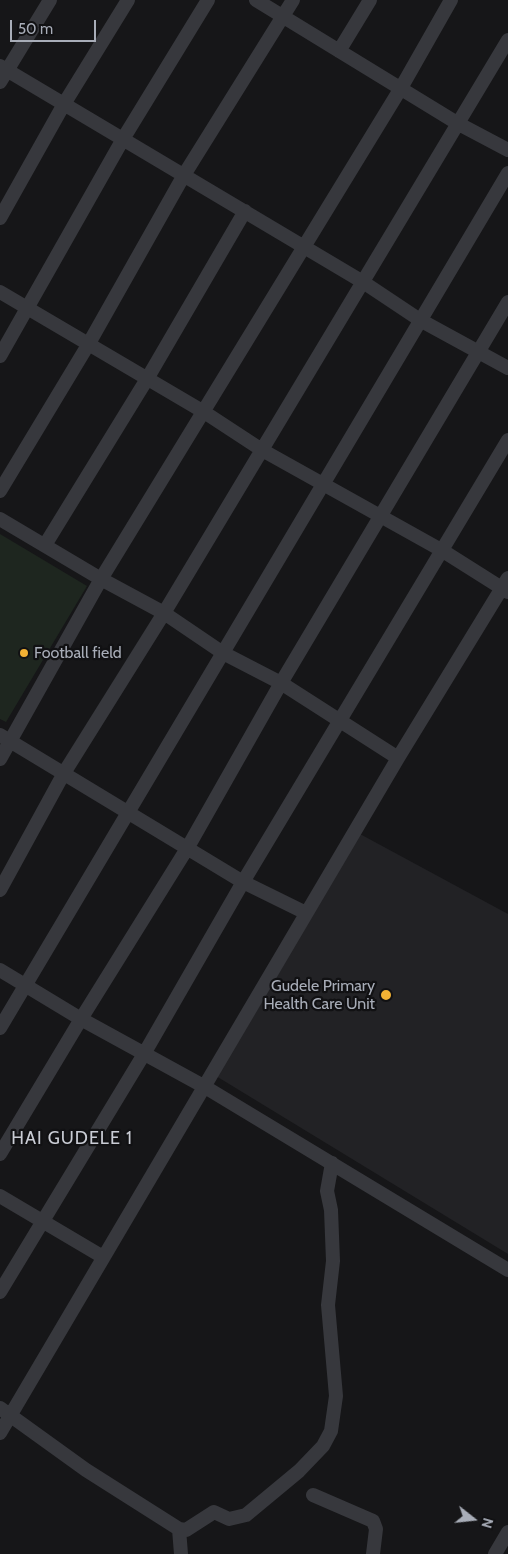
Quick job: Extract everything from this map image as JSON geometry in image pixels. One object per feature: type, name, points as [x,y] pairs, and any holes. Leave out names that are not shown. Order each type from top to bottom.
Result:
[{"type":"street","points":[[50,0],[2,72],[64,104],[363,282],[420,320],[508,368]]},
{"type":"street","points":[[0,218],[64,104],[128,0]]},
{"type":"street","points":[[0,356],[123,139],[208,0]]},
{"type":"street","points":[[256,0],[458,123],[508,150]]},
{"type":"street","points":[[0,491],[88,346],[184,175],[293,0]]},
{"type":"street","points":[[339,51],[370,0]]},
{"type":"street","points":[[0,759],[5,738],[401,88],[452,0]]},
{"type":"street","points":[[0,890],[64,774],[164,613],[508,40]]},
{"type":"street","points":[[0,1028],[508,173]]},
{"type":"street","points":[[45,545],[147,379],[245,212]]},
{"type":"street","points":[[0,292],[88,346],[204,412],[262,450],[322,485],[506,586],[398,758],[205,1086],[102,1257],[5,1411],[0,1433]]},
{"type":"street","points":[[0,1154],[188,847],[379,516],[508,302]]},
{"type":"street","points":[[0,1292],[144,1054],[243,882],[508,440]]},
{"type":"street","points":[[0,519],[101,579],[164,613],[223,653],[281,683],[340,719],[398,758]]},
{"type":"street","points":[[5,738],[127,814],[188,847],[243,882],[306,913]]},
{"type":"street","points":[[0,970],[81,1019],[205,1086],[508,1270]]},
{"type":"street","points":[[5,1411],[86,1470],[180,1529],[186,1530],[214,1512],[230,1519],[246,1515],[299,1471],[323,1446],[331,1431],[336,1396],[328,1305],[333,1261],[327,1191],[332,1164]]},
{"type":"street","points":[[0,1196],[102,1257]]},
{"type":"street","points":[[313,1496],[372,1521],[376,1529],[373,1554]]},
{"type":"street","points":[[180,1529],[181,1554]]},
{"type":"street","points":[[495,1554],[508,1532]]},
{"type":"shaded area","name":"Football field","points":[[0,534],[87,586],[6,722],[0,719]]},
{"type":"shaded area","name":"Gudele Primary Health Care Unit","points":[[360,834],[508,914],[508,1254],[216,1076]]},
{"type":"place","name":"Football field","points":[[24,653]]},
{"type":"place","name":"Gudele Primary Health Care Unit","points":[[386,995]]},
{"type":"district","name":"HAI GUDELE 1","points":[[72,1139]]}]
